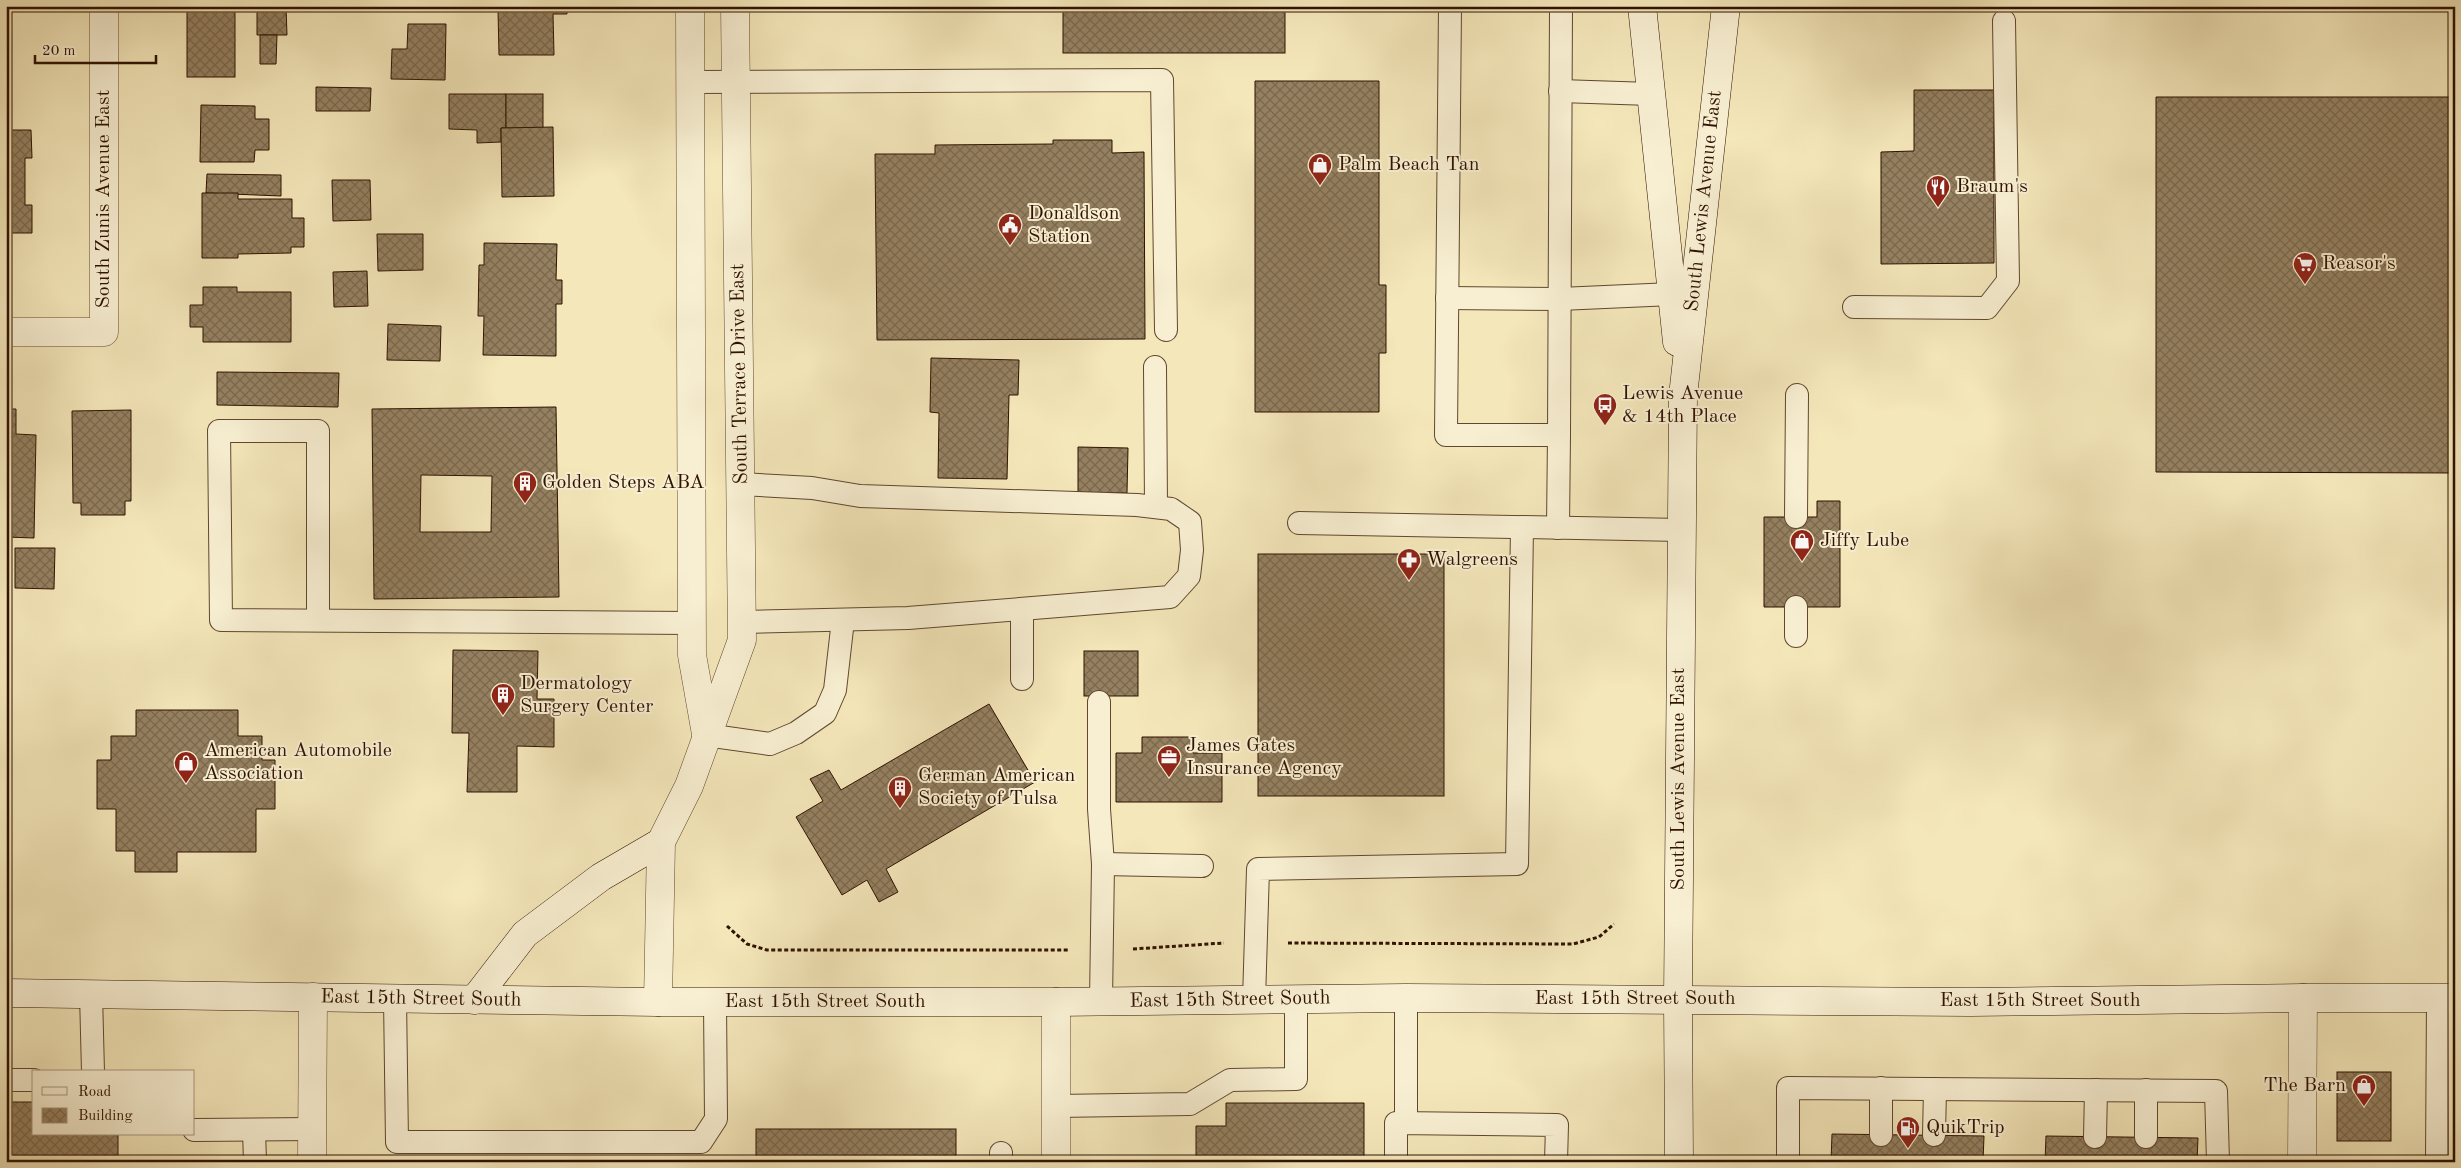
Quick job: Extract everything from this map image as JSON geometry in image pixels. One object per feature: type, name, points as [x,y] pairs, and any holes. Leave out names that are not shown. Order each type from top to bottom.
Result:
[{"type":"street","name":"South Zunis Avenue East","points":[[6,332],[104,332],[104,6]]},
{"type":"street","name":"South Terrace Drive East","points":[[690,6],[692,655],[706,735]]},
{"type":"street","name":"South Terrace Drive East","points":[[658,1002],[661,842],[689,786],[742,640],[735,6]]},
{"type":"street","name":"South Lewis Avenue East","points":[[1642,6],[1683,396]]},
{"type":"street","name":"South Lewis Avenue East","points":[[1679,1162],[1678,999],[1683,396],[1726,6]]},
{"type":"street","points":[[474,1000],[525,934],[601,876],[661,842]]},
{"type":"street","name":"East 15th Street South","points":[[6,993],[658,1002],[1056,1002],[1406,998],[2008,1002],[2446,998]]},
{"type":"street","points":[[312,1162],[313,997]]},
{"type":"street","points":[[2302,1162],[2303,998]]},
{"type":"street","points":[[1056,1002],[1056,1162]]},
{"type":"lane","points":[[1450,6],[1446,435],[1559,435]]},
{"type":"lane","points":[[1558,528],[1560,6]]},
{"type":"lane","points":[[1854,307],[1987,308],[2008,281],[2004,21]]},
{"type":"lane","points":[[691,82],[1162,80],[1166,330]]},
{"type":"lane","points":[[1560,91],[1651,94]]},
{"type":"lane","points":[[1447,298],[1560,299],[1672,294]]},
{"type":"lane","points":[[1155,367],[1156,507]]},
{"type":"lane","points":[[1796,517],[1797,395]]},
{"type":"lane","points":[[318,620],[318,431],[219,431],[221,620],[692,623]]},
{"type":"lane","points":[[741,484],[812,488],[860,496],[1171,509],[1190,522],[1192,550],[1189,576],[1170,597],[1022,610],[843,620],[742,622]]},
{"type":"lane","points":[[1299,523],[1682,530]]},
{"type":"lane","points":[[1254,1000],[1258,869],[1517,864],[1522,528]]},
{"type":"lane","points":[[1796,607],[1796,636]]},
{"type":"lane","points":[[1022,610],[1022,680]]},
{"type":"lane","points":[[706,735],[770,744],[796,733],[825,713],[835,690],[843,620]]},
{"type":"lane","points":[[1099,702],[1099,809],[1104,864],[1101,1001]]},
{"type":"lane","points":[[1104,864],[1202,866]]},
{"type":"lane","points":[[91,994],[93,1070]]},
{"type":"lane","points":[[395,998],[397,1142],[701,1142],[716,1119],[715,1002]]},
{"type":"lane","points":[[1406,998],[1406,1123]]},
{"type":"lane","points":[[2437,1162],[2446,998]]},
{"type":"lane","points":[[1056,1106],[1190,1104],[1230,1080],[1296,1079],[1296,1000]]},
{"type":"lane","points":[[6,1080],[32,1080]]},
{"type":"lane","points":[[1788,1162],[1788,1088],[2216,1091],[2218,1162]]},
{"type":"lane","points":[[1881,1088],[1881,1135]]},
{"type":"lane","points":[[1934,1135],[1935,1089]]},
{"type":"lane","points":[[2095,1137],[2096,1090]]},
{"type":"lane","points":[[2146,1090],[2146,1138]]},
{"type":"lane","points":[[1396,1162],[1396,1123],[1557,1125],[1556,1162]]},
{"type":"lane","points":[[195,1130],[313,1129]]},
{"type":"lane","points":[[254,1130],[255,1162]]},
{"type":"path","points":[[727,926],[747,944],[767,950],[1102,950],[1214,943],[1573,944],[1599,937],[1614,924]]},
{"type":"building","points":[[6,6],[9,6],[10,28],[6,28]]},
{"type":"building","points":[[489,6],[567,6],[567,14],[553,14],[554,55],[499,55],[498,10],[489,10]]},
{"type":"building","points":[[1063,6],[1285,6],[1285,53],[1063,53]]},
{"type":"building","points":[[257,7],[286,7],[287,35],[257,35]]},
{"type":"building","points":[[187,8],[235,8],[235,77],[187,77]]},
{"type":"building","points":[[408,24],[446,24],[445,80],[391,79],[392,49],[407,49]]},
{"type":"building","points":[[260,35],[277,35],[276,64],[260,64]]},
{"type":"building","points":[[1255,81],[1379,81],[1379,285],[1386,285],[1386,353],[1379,353],[1379,412],[1255,412]]},
{"type":"building","points":[[316,87],[371,88],[370,111],[316,111]]},
{"type":"building","name":"Braum's","points":[[1914,90],[1994,90],[1994,263],[1881,264],[1881,152],[1914,151]]},
{"type":"building","points":[[449,94],[506,94],[506,128],[501,128],[501,142],[477,143],[477,130],[449,129]]},
{"type":"building","points":[[506,94],[543,94],[543,128],[506,128]]},
{"type":"building","name":"Reasor's","points":[[2156,97],[2455,97],[2455,473],[2156,472]]},
{"type":"building","points":[[201,105],[255,106],[255,119],[269,119],[269,150],[255,150],[254,162],[200,162]]},
{"type":"building","points":[[553,127],[554,196],[502,197],[501,128]]},
{"type":"building","points":[[6,130],[31,130],[32,158],[25,158],[25,205],[32,205],[32,233],[6,233]]},
{"type":"building","name":"Donaldson Station","points":[[1053,140],[1112,140],[1112,153],[1144,152],[1145,339],[877,340],[875,154],[935,154],[935,145],[1053,144]]},
{"type":"building","points":[[207,174],[281,175],[281,196],[206,193]]},
{"type":"building","points":[[332,180],[370,180],[371,220],[333,221]]},
{"type":"building","points":[[202,193],[238,193],[238,199],[292,199],[292,218],[304,218],[304,247],[291,247],[291,253],[238,254],[238,258],[202,258]]},
{"type":"building","points":[[377,234],[423,234],[423,270],[378,271]]},
{"type":"building","points":[[484,243],[557,244],[556,280],[562,280],[562,304],[556,304],[556,356],[483,355],[484,316],[478,316],[479,265],[484,265]]},
{"type":"building","points":[[367,271],[368,306],[334,307],[333,272]]},
{"type":"building","points":[[203,287],[237,287],[237,292],[291,292],[291,342],[203,342],[203,327],[190,327],[190,305],[203,305]]},
{"type":"building","points":[[388,324],[441,326],[440,361],[387,360]]},
{"type":"building","points":[[931,358],[1019,360],[1018,395],[1009,395],[1007,479],[938,478],[939,413],[930,412]]},
{"type":"building","points":[[217,372],[339,373],[338,407],[217,405]]},
{"type":"building","name":"Golden Steps ABA","points":[[556,407],[559,597],[374,599],[372,409]],"holes":[[[421,475],[492,476],[491,532],[420,532]]]},
{"type":"building","points":[[6,409],[16,409],[16,434],[36,435],[34,538],[6,537]]},
{"type":"building","points":[[131,410],[131,501],[125,501],[125,515],[81,515],[81,503],[73,503],[72,411]]},
{"type":"building","points":[[1078,447],[1128,448],[1127,493],[1078,493]]},
{"type":"building","name":"Jiffy Lube","points":[[1817,501],[1840,501],[1840,607],[1764,607],[1764,517],[1817,517]]},
{"type":"building","points":[[15,548],[55,548],[54,589],[15,588]]},
{"type":"building","name":"Walgreens","points":[[1258,554],[1444,554],[1444,796],[1258,796]]},
{"type":"building","name":"Dermatology Surgery Center","points":[[453,650],[538,651],[537,699],[554,699],[554,747],[517,746],[517,792],[467,792],[469,733],[452,733]]},
{"type":"building","points":[[1084,651],[1138,651],[1138,696],[1084,696]]},
{"type":"building","name":"German American Society of Tulsa","points":[[989,704],[1035,782],[886,869],[898,892],[879,902],[867,880],[842,895],[796,817],[823,801],[810,779],[829,770],[841,790]]},
{"type":"building","name":"American Automobile Association","points":[[136,710],[238,710],[238,736],[262,736],[262,760],[275,760],[275,809],[256,809],[256,852],[177,852],[177,872],[135,872],[135,851],[116,851],[116,809],[97,809],[97,760],[111,760],[111,736],[136,736]]},
{"type":"building","name":"James Gates Insurance Agency","points":[[1142,737],[1193,737],[1193,753],[1222,753],[1222,802],[1116,802],[1116,753],[1142,753]]},
{"type":"building","name":"The Barn","points":[[2337,1072],[2391,1072],[2391,1141],[2337,1141]]},
{"type":"building","points":[[6,1102],[32,1102],[32,1136],[118,1136],[118,1162],[6,1162]]},
{"type":"building","points":[[1226,1103],[1364,1103],[1364,1162],[1196,1162],[1196,1126],[1226,1126]]},
{"type":"building","points":[[756,1129],[956,1129],[956,1162],[756,1162]]},
{"type":"building","name":"QuikTrip","points":[[1832,1134],[1984,1136],[1983,1162],[1831,1162]]},
{"type":"building","name":"QuikTrip","points":[[2046,1136],[2198,1138],[2197,1162],[2045,1162]]},
{"type":"place","name":"Palm Beach Tan","points":[[1320,186]]},
{"type":"place","name":"Braum's","points":[[1938,208]]},
{"type":"place","name":"Donaldson Station","points":[[1010,246]]},
{"type":"place","name":"Reasor's","points":[[2305,285]]},
{"type":"place","name":"Lewis Avenue & 14th Place","points":[[1605,426]]},
{"type":"place","name":"Golden Steps ABA","points":[[525,504]]},
{"type":"place","name":"Jiffy Lube","points":[[1802,562]]},
{"type":"place","name":"Walgreens","points":[[1409,581]]},
{"type":"place","name":"Dermatology Surgery Center","points":[[503,716]]},
{"type":"place","name":"James Gates Insurance Agency","points":[[1169,778]]},
{"type":"place","name":"American Automobile Association","points":[[186,784]]},
{"type":"place","name":"German American Society of Tulsa","points":[[900,809]]},
{"type":"place","name":"The Barn","points":[[2364,1107]]},
{"type":"place","name":"QuikTrip","points":[[1908,1149]]}]
